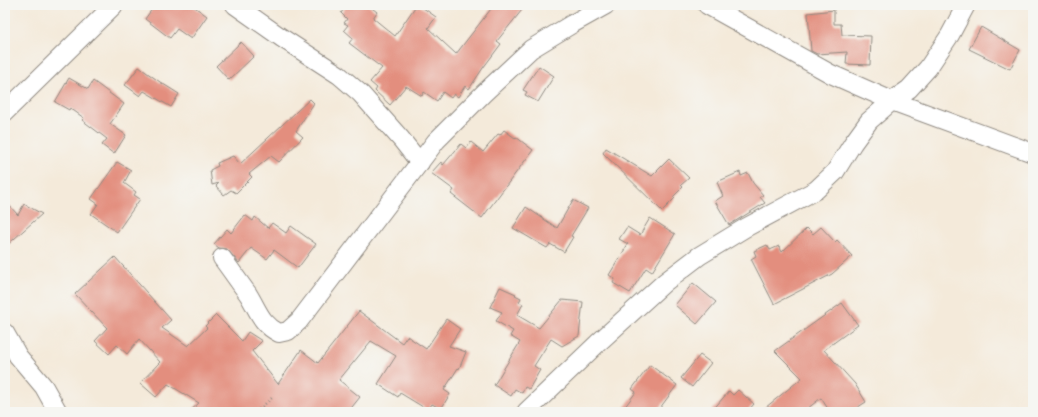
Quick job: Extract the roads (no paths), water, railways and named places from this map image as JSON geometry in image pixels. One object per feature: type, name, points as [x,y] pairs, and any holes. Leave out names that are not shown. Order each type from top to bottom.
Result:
[{"type":"street","points":[[5,112],[114,5]]},
{"type":"street","points":[[235,5],[339,75],[356,89],[386,121],[420,163]]},
{"type":"street","points":[[222,258],[260,316],[270,328],[279,333],[288,330],[299,320],[436,142],[484,93],[532,49],[606,5]]},
{"type":"street","points":[[707,5],[831,74],[892,101],[1033,153]]},
{"type":"street","points":[[526,412],[598,343],[665,282],[694,260],[746,228],[816,190],[835,172],[869,121],[892,101],[909,89],[928,68],[950,35],[966,5]]},
{"type":"street","points":[[5,333],[18,356],[44,387],[58,412]]}]
